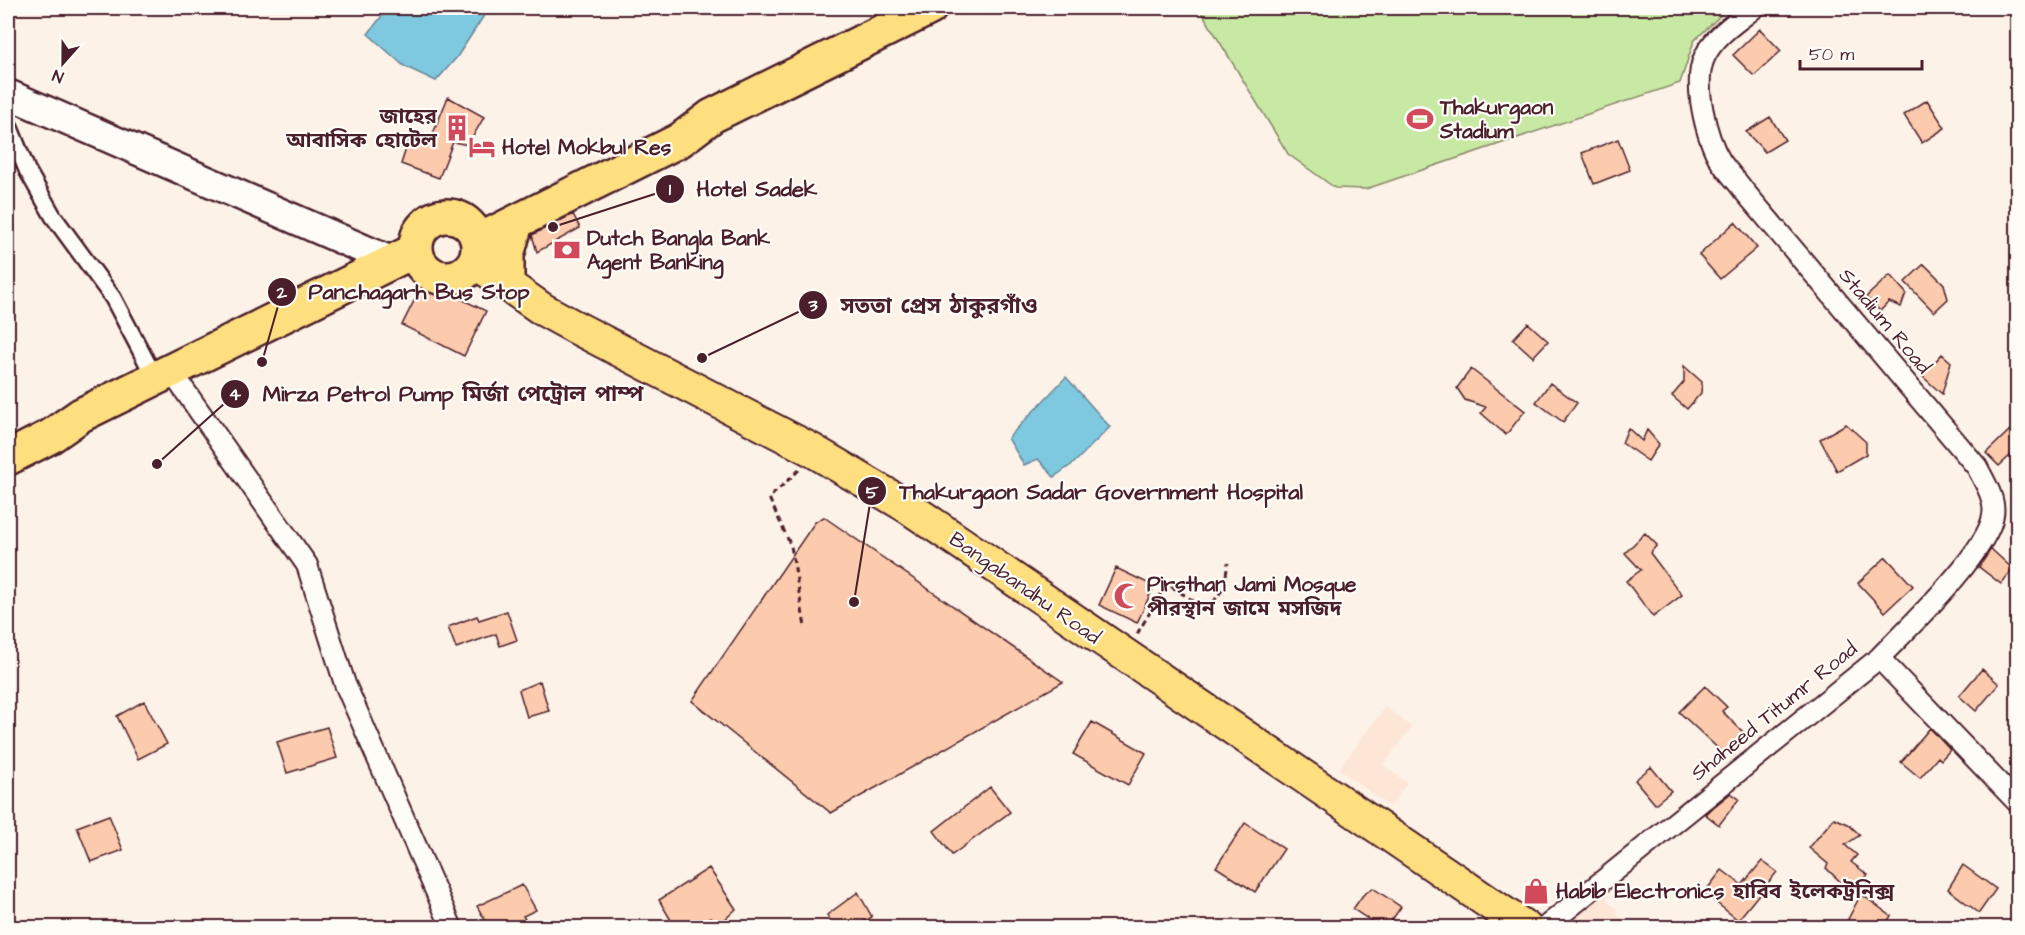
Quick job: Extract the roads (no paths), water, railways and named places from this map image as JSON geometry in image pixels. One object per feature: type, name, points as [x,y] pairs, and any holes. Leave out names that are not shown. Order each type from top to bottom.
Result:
[{"type":"highway","points":[[470,250],[516,223],[680,140],[712,116],[930,8]]},
{"type":"highway","points":[[410,259],[440,276],[470,250],[674,122],[712,116]]},
{"type":"highway","points":[[8,458],[51,436],[87,427],[168,378],[410,259],[418,235],[426,223],[439,216],[454,216],[470,250]]},
{"type":"highway","points":[[507,285],[507,255],[516,223]]},
{"type":"main road","points":[[8,94],[410,259]]},
{"type":"main road","name":"Bangabandhu Road","points":[[470,250],[507,285],[573,326],[812,450],[908,507],[1122,655],[1526,927]]},
{"type":"main road","name":"Bangabandhu Road","points":[[470,250],[494,301],[564,344],[803,467],[898,523],[1111,671],[1492,927]]},
{"type":"street","name":"Stadium Road","points":[[1754,8],[1714,41],[1704,57],[1700,75],[1701,96],[1710,140],[1721,162],[1744,191],[1977,467],[1989,489],[1994,514],[1987,532],[1970,557],[1879,658]]},
{"type":"street","points":[[8,123],[32,179],[53,216],[168,378],[307,565],[345,684],[452,927]]},
{"type":"street","name":"Shaheed Titumr Road","points":[[1544,927],[1879,658],[2018,803]]},
{"type":"water","points":[[388,8],[489,8],[457,57],[436,81],[404,66],[368,34]]},
{"type":"water","points":[[1066,377],[1110,427],[1074,463],[1054,477],[1038,459],[1024,465],[1008,438]]},
{"type":"place","name":"Thakurgaon Stadium","points":[[1420,119]]},
{"type":"place","name":"জাহের আবাসিক হোটেল","points":[[457,128]]},
{"type":"place","name":"Hotel Mokbul Res","points":[[482,147]]},
{"type":"place","name":"Hotel Sadek","points":[[553,227]]},
{"type":"place","name":"Dutch Bangla Bank Agent Banking","points":[[567,250]]},
{"type":"place","name":"সততা প্রেস ঠাকুরগাঁও","points":[[702,358]]},
{"type":"place","name":"Panchagarh Bus Stop","points":[[262,362]]},
{"type":"place","name":"Mirza Petrol Pump মির্জা পেট্রোল পাম্প","points":[[157,464]]},
{"type":"place","name":"Pirsthan Jami Mosque পীরস্থান জামে মসজিদ","points":[[1127,596]]},
{"type":"place","name":"Thakurgaon Sadar Government Hospital","points":[[854,602]]},
{"type":"place","name":"Habib Electronics হাবিব ইলেকট্রনিক্স","points":[[1536,891]]}]
